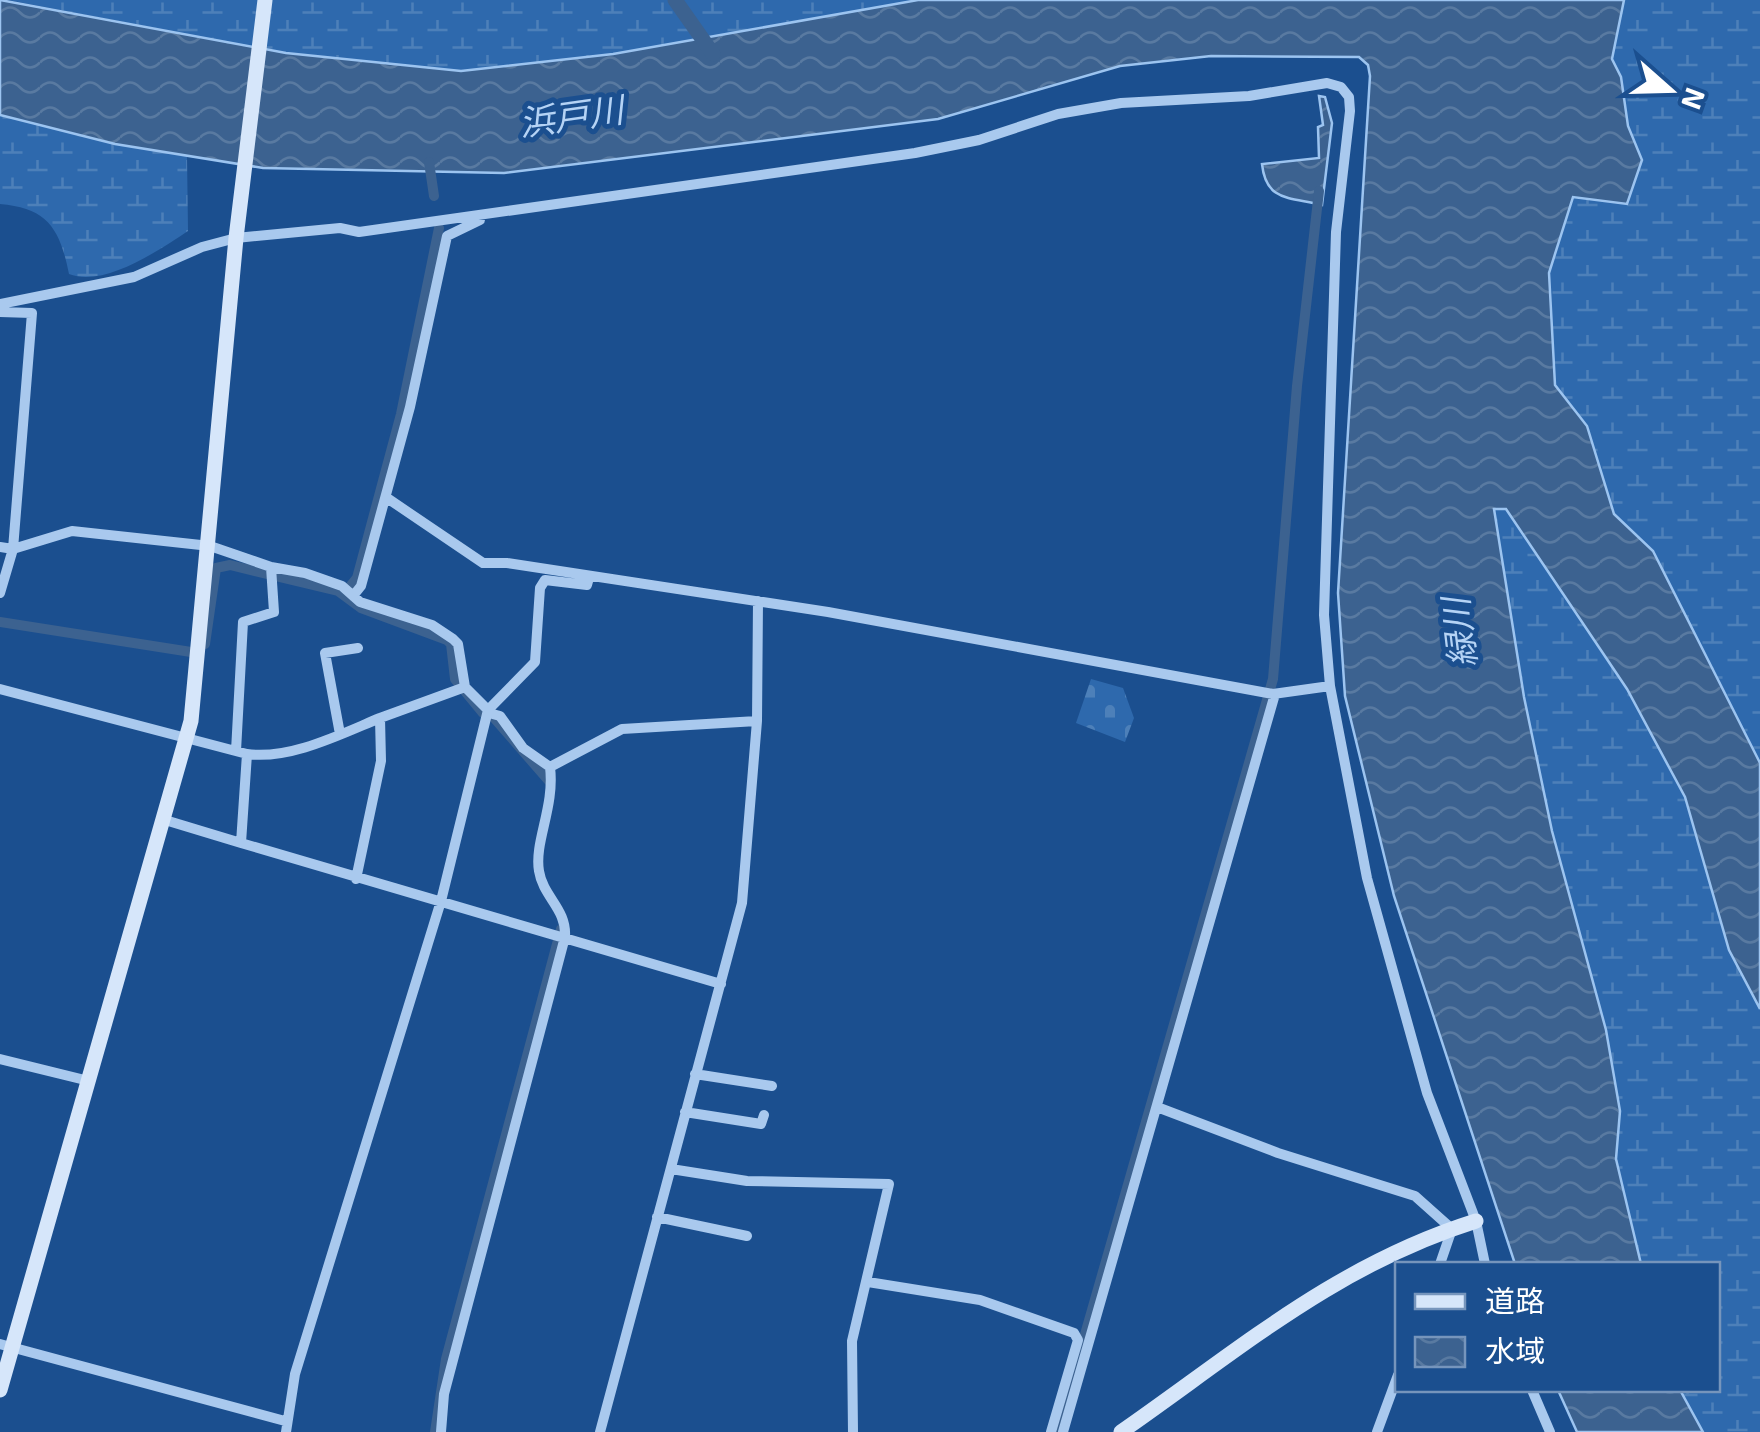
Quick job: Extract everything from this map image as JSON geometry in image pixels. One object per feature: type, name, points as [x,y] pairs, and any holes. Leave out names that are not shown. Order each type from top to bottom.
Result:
[{"type":"street","points":[[0,1390],[6,1346],[89,1081],[188,738],[210,546],[237,232],[265,0]]},
{"type":"street","points":[[0,304],[134,277],[237,232],[340,228],[358,232],[915,153],[979,140],[1058,114],[1121,103],[1249,96],[1326,83],[1341,87],[1350,110],[1336,232],[1324,615],[1330,686],[1367,878],[1437,1125],[1476,1221],[1485,1262]]},
{"type":"street","points":[[350,592],[362,586],[387,498],[448,236],[480,220],[480,214]]},
{"type":"street","points":[[0,312],[32,312],[13,549],[0,593]]},
{"type":"street","points":[[387,498],[483,563],[507,563],[758,601],[1270,693],[1330,686]]},
{"type":"street","points":[[0,547],[13,549],[72,531],[210,546],[270,571],[305,573],[350,592],[360,602],[432,624],[453,638],[458,644],[463,688],[500,716],[523,748],[550,767],[553,792],[539,870],[566,922],[444,1394],[441,1432]]},
{"type":"street","points":[[241,843],[243,622],[274,612],[270,571]]},
{"type":"street","points":[[6,1346],[285,1427],[364,1144],[442,901],[489,711],[536,662],[540,588],[545,580],[588,586],[589,578]]},
{"type":"street","points":[[600,1432],[742,903],[757,721],[758,601]]},
{"type":"street","points":[[340,734],[326,652],[354,652]]},
{"type":"street","points":[[0,689],[263,756],[340,734],[463,688]]},
{"type":"street","points":[[1064,1432],[1158,1107],[1270,693]]},
{"type":"street","points":[[356,879],[381,761],[380,718]]},
{"type":"street","points":[[550,767],[622,729],[757,721]]},
{"type":"street","points":[[165,820],[721,984]]},
{"type":"street","points":[[0,1059],[89,1081]]},
{"type":"street","points":[[695,1074],[772,1086]]},
{"type":"street","points":[[1158,1107],[1278,1153],[1415,1196],[1452,1229]]},
{"type":"street","points":[[685,1112],[761,1124],[764,1115]]},
{"type":"street","points":[[671,1169],[747,1181],[889,1184],[850,1353],[853,1432]]},
{"type":"street","points":[[657,1217],[747,1236]]},
{"type":"street","points":[[1121,1432],[1264,1329],[1385,1253],[1476,1221]]},
{"type":"street","points":[[1441,1262],[1452,1229]]},
{"type":"street","points":[[868,1282],[980,1300],[1074,1334],[1078,1340],[1051,1432]]},
{"type":"street","points":[[1377,1432],[1395,1383]]},
{"type":"street","points":[[1533,1392],[1550,1432]]},
{"type":"green space","points":[[8,0],[918,0],[613,54],[461,71],[286,53]]},
{"type":"green space","points":[[1624,0],[1760,0],[1760,763],[1653,551],[1614,514],[1587,426],[1555,386],[1549,273],[1573,196],[1627,204],[1642,160],[1628,126],[1621,78],[1612,59]]},
{"type":"green space","points":[[0,115],[115,144],[187,156],[188,231],[114,272],[83,277],[69,274],[61,245],[49,224],[30,210],[0,204]]},
{"type":"green space","points":[[1494,508],[1506,509],[1627,689],[1685,797],[1729,950],[1760,1009],[1760,1432],[1703,1432],[1681,1392],[1720,1392],[1720,1262],[1640,1262],[1616,1159],[1620,1110],[1606,1030],[1552,831],[1524,697]]},
{"type":"green space","points":[[1091,679],[1123,688],[1134,718],[1125,742],[1076,723]]},
{"type":"water","points":[[0,0],[286,53],[461,71],[613,54],[918,0],[1624,0],[1612,59],[1621,77],[1628,126],[1642,160],[1627,204],[1573,197],[1549,273],[1555,385],[1587,426],[1614,514],[1653,551],[1760,763],[1760,1009],[1729,950],[1685,797],[1627,689],[1506,509],[1494,509],[1524,697],[1552,831],[1606,1030],[1620,1111],[1616,1159],[1641,1262],[1514,1262],[1394,896],[1345,696],[1338,593],[1370,76],[1368,65],[1359,57],[1211,56],[1120,66],[938,119],[504,173],[263,168],[115,144],[0,115]]},
{"type":"water","points":[[1319,96],[1325,97],[1332,123],[1322,205],[1274,192],[1262,164],[1319,158],[1318,127],[1323,125]]},
{"type":"water","points":[[1559,1392],[1681,1392],[1703,1432],[1577,1432]]},
{"type":"waterway","points":[[675,0],[713,54]]},
{"type":"waterway","points":[[429,162],[434,196]]},
{"type":"waterway","points":[[1057,1432],[1273,679],[1297,386],[1319,191]]},
{"type":"waterway","points":[[344,594],[357,578],[401,414],[439,228]]},
{"type":"waterway","points":[[205,644],[216,568],[230,565],[338,591],[361,608],[447,640],[451,644],[455,679],[483,713]]},
{"type":"waterway","points":[[0,622],[191,652]]},
{"type":"waterway","points":[[495,719],[549,781]]},
{"type":"waterway","points":[[435,1432],[446,1359],[561,929]]},
{"type":"water label","name":"浜戸川","points":[[571,115]]},
{"type":"water label","name":"緑川","points":[[1458,633]]}]
